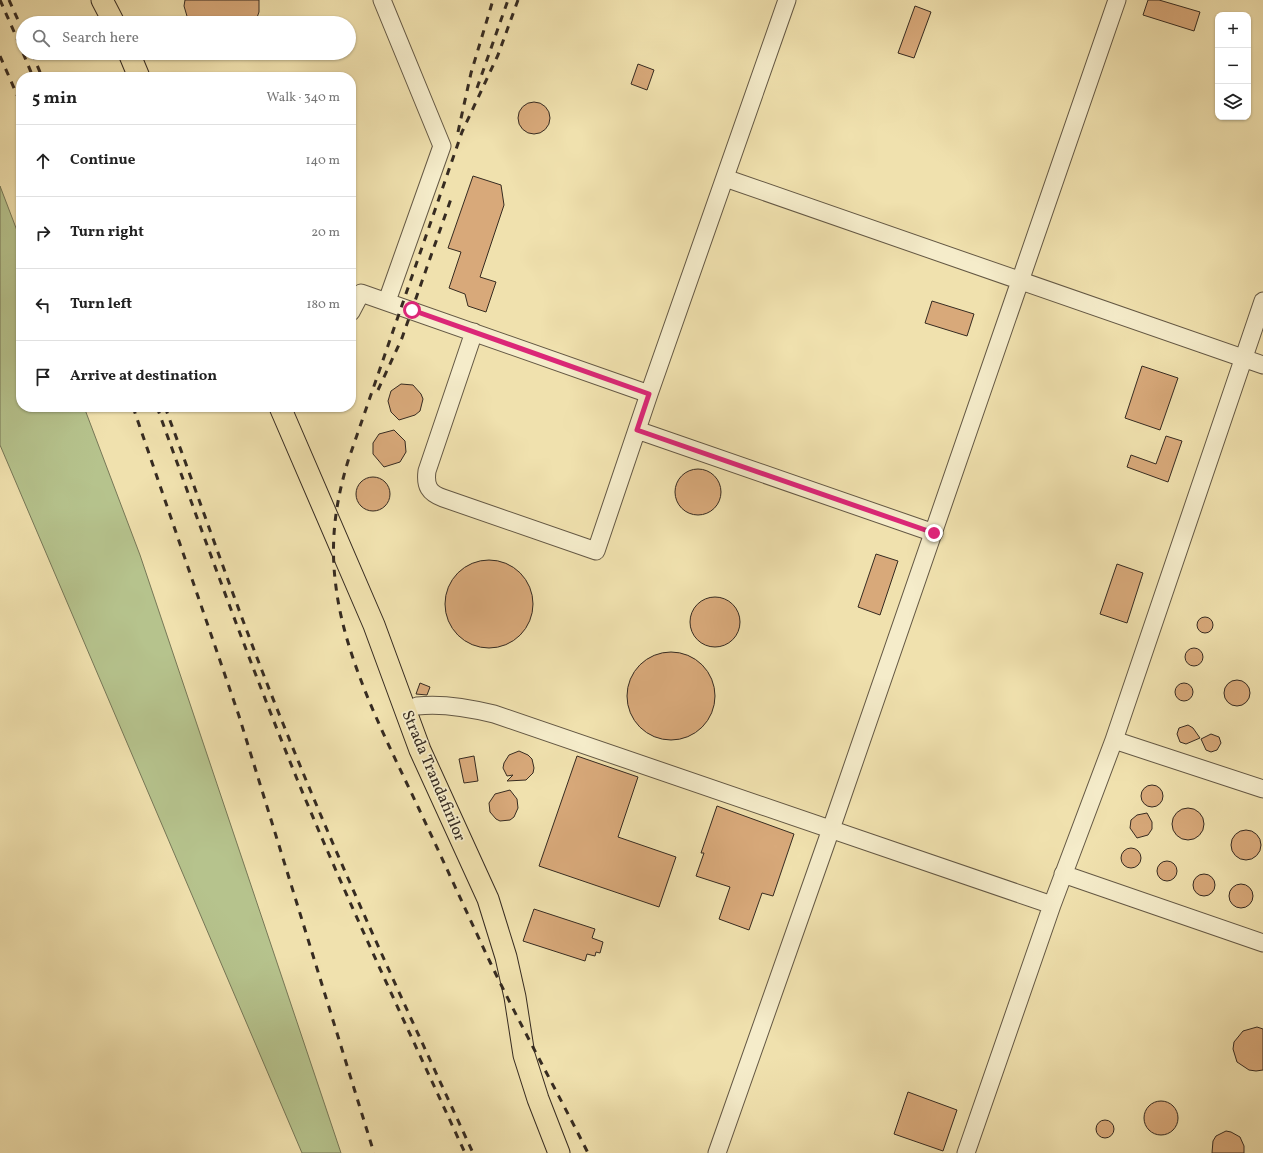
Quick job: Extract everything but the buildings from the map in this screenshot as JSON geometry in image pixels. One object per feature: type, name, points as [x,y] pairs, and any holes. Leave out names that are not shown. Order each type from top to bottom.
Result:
[{"type":"main road","points":[[102,0],[110,16]]},
{"type":"main road","points":[[132,60],[137,72]]},
{"type":"main road","name":"Strada Trandafirilor","points":[[282,412],[374,625],[420,750],[488,899],[506,957],[524,1055],[538,1099],[559,1153]]},
{"type":"lane","points":[[382,0],[442,146],[387,301]]},
{"type":"lane","points":[[474,332],[427,470],[427,486],[436,495],[596,551],[649,394],[788,0]]},
{"type":"lane","points":[[717,1153],[934,533],[1019,279],[1117,0]]},
{"type":"lane","points":[[725,178],[1263,365]]},
{"type":"lane","points":[[356,303],[362,293],[649,394]]},
{"type":"lane","points":[[966,1153],[1063,874],[1114,740],[1263,301]]},
{"type":"lane","points":[[637,430],[934,533]]},
{"type":"lane","points":[[417,706],[434,705],[473,709],[494,714],[1052,905]]},
{"type":"lane","points":[[1114,740],[1263,789]]},
{"type":"lane","points":[[1063,874],[1263,943]]},
{"type":"green space","points":[[0,186],[16,228],[16,412],[86,412],[140,555],[341,1153],[302,1153],[0,445]]},
{"type":"railway","points":[[0,0],[16,36]]},
{"type":"railway","points":[[9,0],[16,16]]},
{"type":"railway","points":[[458,132],[471,73],[493,0]]},
{"type":"railway","points":[[477,88],[508,0]]},
{"type":"railway","points":[[518,0],[498,55],[462,132],[348,461],[337,508],[334,539],[334,571],[341,615],[348,643],[381,728],[481,943],[526,1034],[588,1153]]},
{"type":"railway","points":[[0,56],[16,93]]},
{"type":"railway","points":[[26,60],[31,72]]},
{"type":"railway","points":[[35,60],[40,72]]},
{"type":"railway","points":[[378,390],[402,338],[452,196]]},
{"type":"railway","points":[[135,412],[239,716],[374,1153]]},
{"type":"railway","points":[[159,412],[278,733],[297,779],[358,920],[465,1153]]},
{"type":"railway","points":[[167,412],[268,687],[306,780],[376,941],[473,1153]]},
{"type":"route","points":[[412,310],[649,394],[637,430],[934,533]]}]
